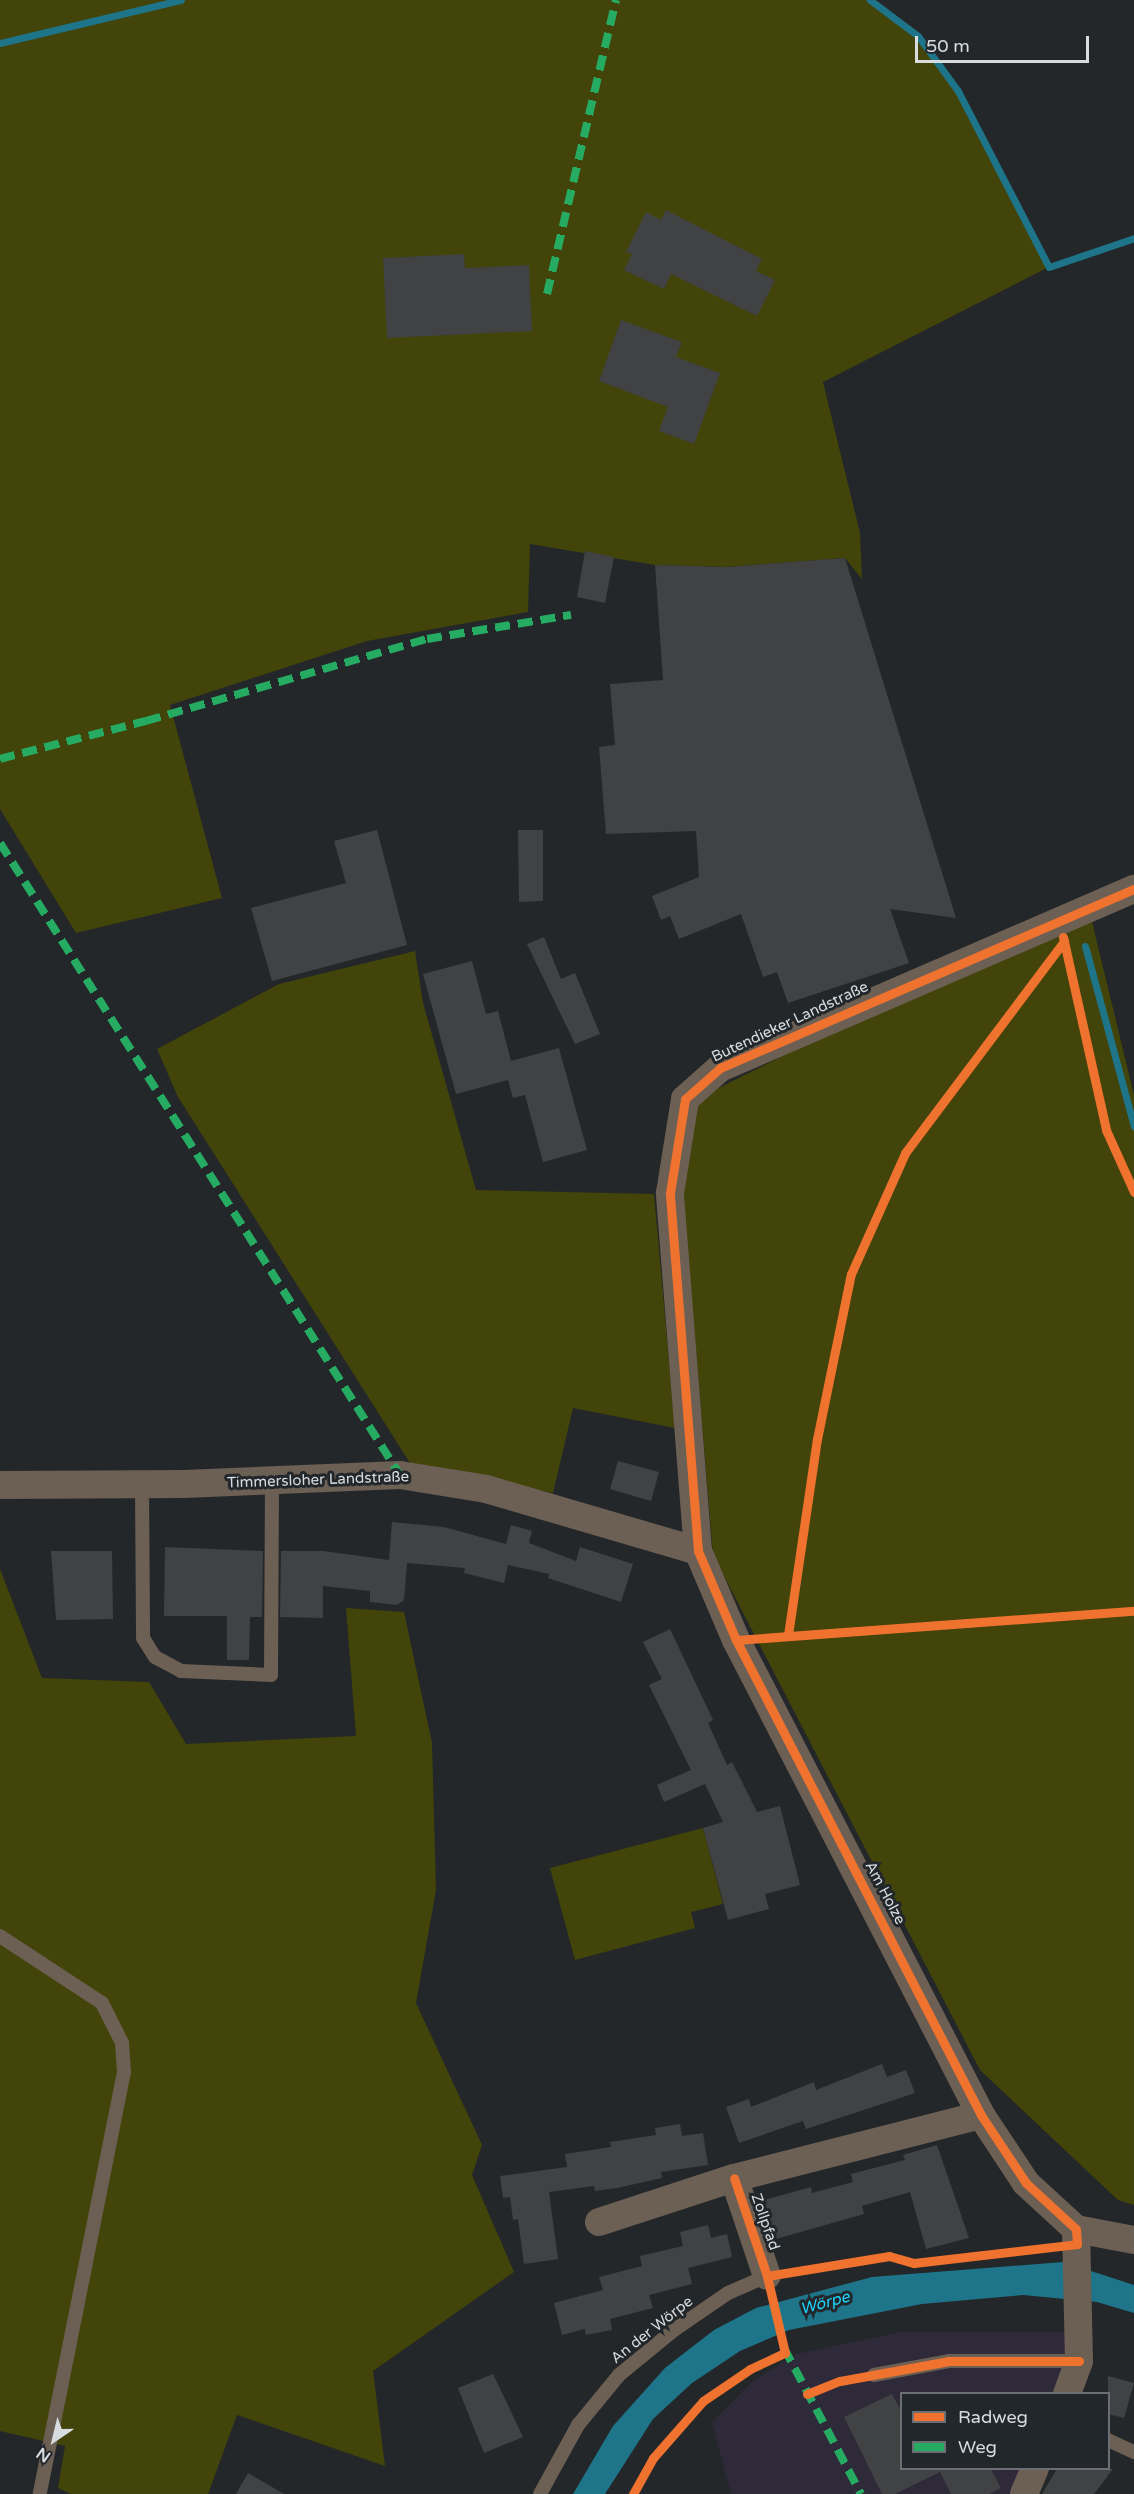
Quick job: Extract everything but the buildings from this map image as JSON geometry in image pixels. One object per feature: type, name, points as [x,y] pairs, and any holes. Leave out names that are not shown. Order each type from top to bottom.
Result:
[{"type":"street","name":"Butendieker Landstraße","points":[[698,1551],[670,1193],[685,1099],[720,1068],[1134,889]]},
{"type":"street","name":"Timmersloher Landstraße","points":[[0,1485],[142,1485],[400,1475],[486,1489],[698,1551]]},
{"type":"street","name":"Am Holze","points":[[698,1551],[736,1640],[981,2115],[1026,2183],[1076,2229]]},
{"type":"street","name":"Zollpfad","points":[[599,2222],[734,2178],[981,2115]]},
{"type":"street","name":"Zollpfad","points":[[734,2178],[767,2276]]},
{"type":"street","points":[[1068,2392],[1078,2361],[1080,2310],[1076,2229],[1134,2240]]},
{"type":"street","points":[[1024,2494],[1035,2470]]},
{"type":"lane","points":[[142,1485],[143,1638],[155,1657],[181,1671],[271,1675],[272,1481]]},
{"type":"lane","points":[[0,1936],[102,2003],[122,2043],[124,2072],[40,2494]]},
{"type":"lane","name":"An der Wörpe","points":[[540,2494],[578,2424],[619,2375],[674,2330],[728,2293],[767,2276]]},
{"type":"lane","points":[[874,2374],[949,2361],[1078,2361]]},
{"type":"lane","points":[[1110,2441],[1134,2452]]},
{"type":"shaded area","points":[[0,0],[870,0],[918,36],[958,91],[1049,267],[823,382],[860,533],[862,579],[845,558],[727,567],[655,565],[530,544],[528,612],[367,641],[170,705],[222,898],[76,933],[0,809]]},
{"type":"shaded area","points":[[1092,922],[1134,1095],[1134,2205],[1118,2200],[980,2070],[713,1555],[683,1195],[697,1099],[872,1011]]},
{"type":"shaded area","points":[[415,951],[423,1003],[476,1190],[654,1194],[675,1428],[573,1408],[553,1493],[410,1463],[178,1097],[157,1049],[279,984]]},
{"type":"shaded area","points":[[0,1569],[42,1678],[149,1682],[186,1744],[356,1736],[346,1608],[404,1612],[432,1743],[436,1890],[416,2003],[482,2145],[472,2175],[514,2272],[373,2371],[385,2466],[237,2415],[208,2494],[71,2494],[58,2488],[65,2446],[0,2431]]},
{"type":"shaded area","points":[[703,1828],[723,1904],[691,1912],[695,1928],[575,1960],[550,1868]]},
{"type":"shaded area","points":[[902,2332],[1067,2332],[1068,2349],[1054,2392],[900,2392],[900,2470],[1020,2470],[1009,2494],[731,2494],[712,2422],[752,2382],[796,2354]]},
{"type":"water","name":"Wörpe","points":[[1063,2262],[1134,2285],[1134,2313],[1097,2302],[1023,2295],[922,2304],[789,2330],[740,2351],[692,2383],[653,2419],[605,2494],[573,2494],[613,2426],[665,2368],[714,2330],[756,2308],[872,2277]]},
{"type":"waterway","points":[[0,43],[181,0]]},
{"type":"waterway","points":[[870,0],[918,36],[958,91],[1049,267],[1134,238]]},
{"type":"waterway","points":[[1085,946],[1134,1126]]},
{"type":"marked path","points":[[547,294],[616,0]]},
{"type":"marked path","points":[[0,759],[146,721],[427,639],[571,615]]},
{"type":"marked path","points":[[0,843],[400,1475]]},
{"type":"marked path","points":[[784,2348],[861,2494]]},
{"type":"cycle path","points":[[1076,2229],[1026,2183],[981,2115],[736,1640],[698,1551],[670,1193],[685,1099],[720,1068],[1134,889]]},
{"type":"cycle path","points":[[1063,937],[1106,1130],[1134,1192]]},
{"type":"cycle path","points":[[788,1635],[817,1439],[851,1274],[905,1153],[1064,941]]},
{"type":"cycle path","points":[[736,1640],[1134,1611]]},
{"type":"cycle path","points":[[633,2494],[653,2458],[703,2401],[750,2369],[785,2353],[767,2276],[734,2178]]},
{"type":"cycle path","points":[[767,2276],[889,2256],[914,2263],[1077,2244],[1076,2229]]},
{"type":"cycle path","points":[[807,2394],[840,2381],[949,2361],[1079,2361]]}]
